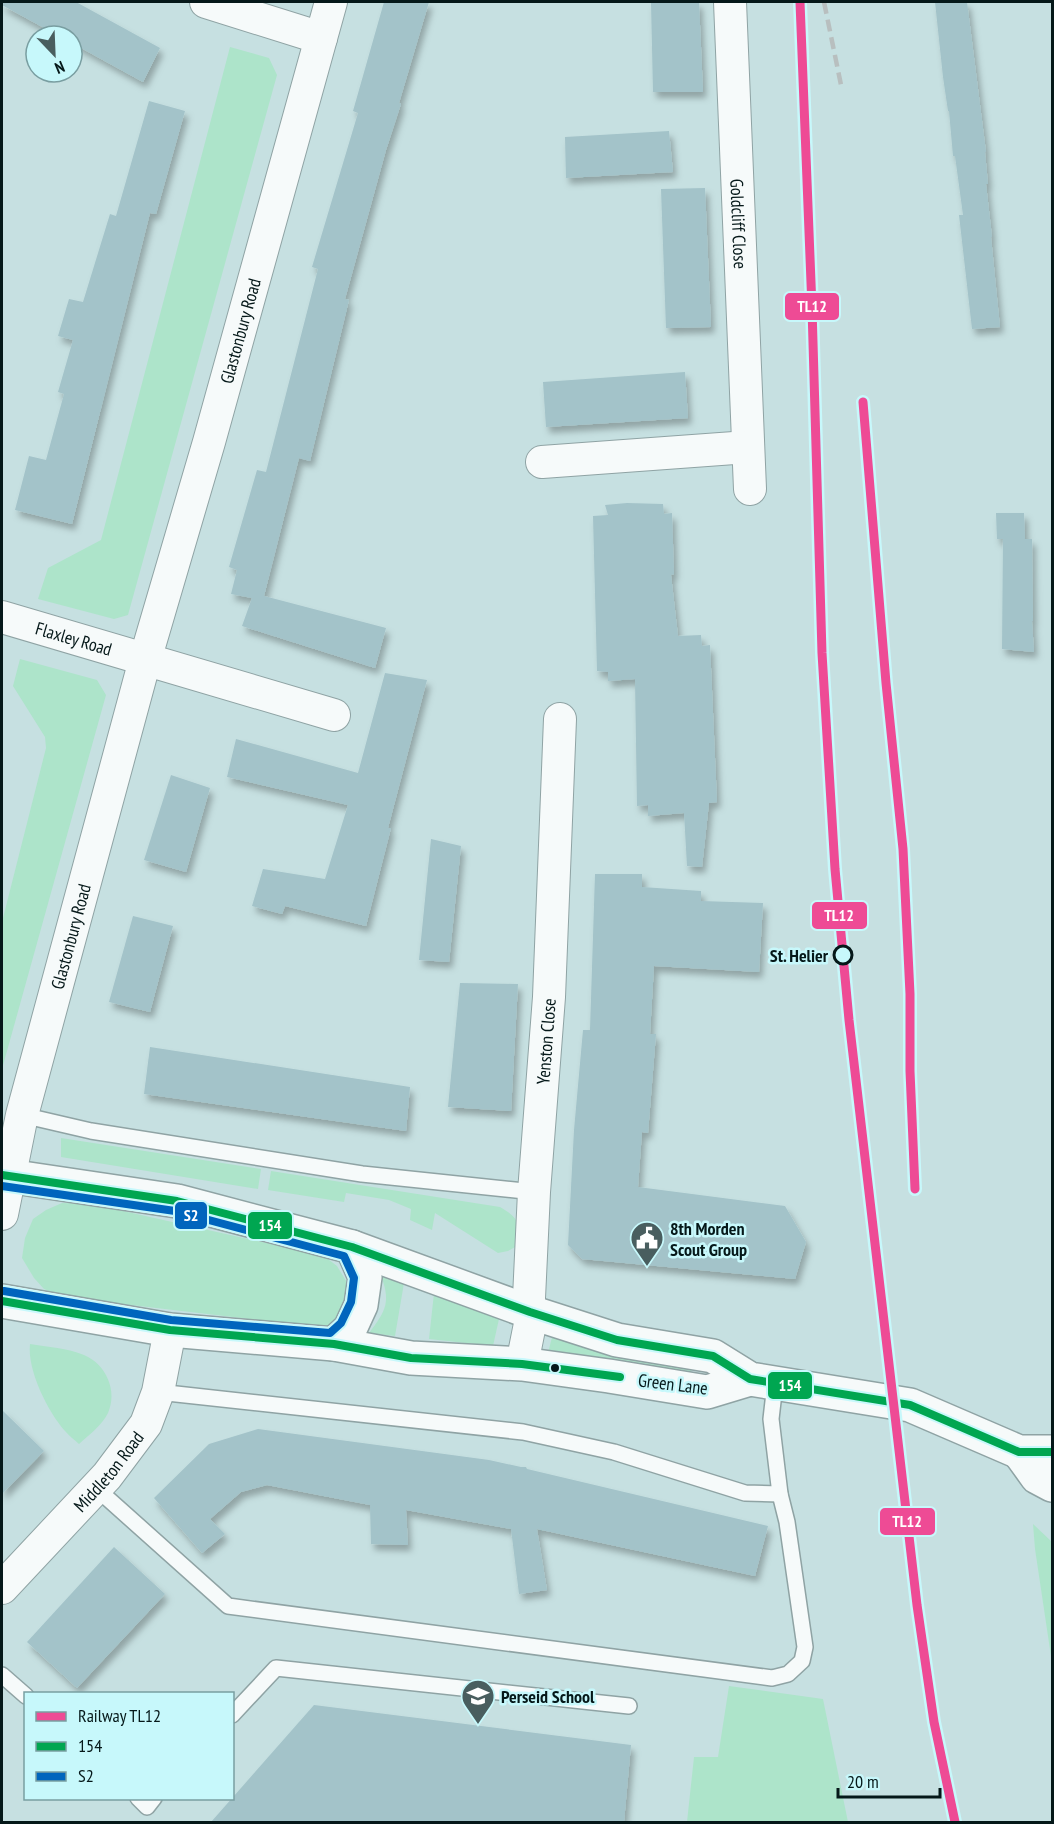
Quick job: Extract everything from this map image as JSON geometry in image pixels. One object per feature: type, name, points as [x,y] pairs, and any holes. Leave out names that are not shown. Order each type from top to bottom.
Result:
[{"type":"main road","name":"Green Lane","points":[[5,1176],[177,1201],[352,1247],[530,1312],[617,1340],[713,1356],[762,1382]]},
{"type":"main road","points":[[334,1344],[350,1329],[361,1305],[364,1277],[352,1247]]},
{"type":"main road","name":"Green Lane","points":[[2,1301],[170,1330],[334,1344],[411,1359],[522,1364],[707,1392],[762,1382]]},
{"type":"main road","points":[[762,1382],[910,1405],[1019,1452],[1053,1452]]},
{"type":"main road","points":[[1019,1452],[1037,1477],[1053,1485]]},
{"type":"street","points":[[206,2],[321,38]]},
{"type":"street","name":"Glastonbury Road","points":[[2,1214],[5,1176],[145,660],[221,398],[331,2]]},
{"type":"street","name":"Goldcliff Close","points":[[730,2],[750,489]]},
{"type":"street","points":[[542,462],[748,447]]},
{"type":"street","name":"Flaxley Road","points":[[2,617],[145,660]]},
{"type":"street","points":[[145,660],[334,715]]},
{"type":"street","name":"Yenston Close","points":[[522,1364],[530,1324],[534,1192],[549,997],[560,719]]},
{"type":"street","name":"Middleton Road","points":[[2,1588],[96,1488],[146,1424],[158,1392],[170,1330]]},
{"type":"lane","points":[[22,1115],[91,1131],[362,1174],[534,1192]]},
{"type":"lane","points":[[96,1488],[228,1606],[772,1678],[788,1674],[802,1661],[805,1647],[787,1522],[780,1494],[771,1419],[762,1382]]},
{"type":"lane","points":[[158,1392],[523,1432],[614,1452],[745,1493],[780,1494]]},
{"type":"lane","points":[[234,1713],[276,1668],[630,1706]]},
{"type":"lane","points":[[2,1675],[24,1694]]},
{"type":"lane","points":[[140,1800],[147,1807],[152,1800]]},
{"type":"green space","points":[[230,47],[269,58],[277,75],[128,615],[114,619],[38,599],[48,568],[101,540]]},
{"type":"green space","points":[[20,659],[97,680],[106,695],[2,1069],[2,922],[46,748],[45,737],[13,686]]},
{"type":"green space","points":[[61,1138],[261,1169],[258,1189],[61,1157]]},
{"type":"green space","points":[[271,1171],[500,1207],[512,1215],[517,1223],[517,1246],[498,1253],[435,1213],[432,1230],[410,1220],[411,1209],[389,1200],[346,1193],[344,1202],[268,1190]]},
{"type":"green space","points":[[62,1203],[92,1204],[324,1256],[337,1266],[348,1284],[346,1310],[335,1323],[325,1328],[63,1297],[44,1289],[22,1258],[25,1238],[33,1219]]},
{"type":"green space","points":[[380,1273],[404,1283],[395,1336],[369,1333],[380,1318],[385,1305],[385,1291]]},
{"type":"green space","points":[[434,1293],[499,1319],[493,1346],[429,1339]]},
{"type":"green space","points":[[553,1333],[692,1365],[691,1375],[548,1353]]},
{"type":"green space","points":[[30,1344],[64,1349],[84,1355],[98,1365],[108,1379],[112,1396],[108,1413],[99,1426],[79,1444],[58,1423],[40,1390],[32,1366]]},
{"type":"green space","points":[[1033,1524],[1052,1542],[1052,1663],[1035,1549]]},
{"type":"green space","points":[[729,1686],[823,1699],[848,1822],[687,1822],[694,1757],[718,1757]]},
{"type":"building","points":[[2,2],[76,2],[160,48],[143,82],[84,50],[84,24],[37,24],[2,5]]},
{"type":"building","points":[[384,2],[429,2],[345,299],[349,300],[310,461],[299,458],[264,596],[386,628],[375,668],[242,626],[252,598],[231,594],[237,570],[229,567],[257,470],[266,472],[318,269],[312,267],[358,113],[353,111]]},
{"type":"building","points":[[651,2],[699,2],[703,92],[653,92]]},
{"type":"building","points":[[935,2],[967,2],[986,152],[988,184],[986,184],[1000,327],[972,329],[959,215],[963,215],[955,156],[953,156]]},
{"type":"building","points":[[149,101],[185,111],[156,214],[150,213],[72,524],[15,510],[29,456],[46,460],[64,394],[58,392],[73,340],[58,336],[69,299],[83,302],[110,214],[116,216]]},
{"type":"building","points":[[669,131],[673,172],[566,178],[565,137]]},
{"type":"building","points":[[705,188],[711,327],[666,328],[661,189]]},
{"type":"building","points":[[685,372],[688,418],[546,427],[543,382]]},
{"type":"building","points":[[663,504],[664,514],[672,513],[674,574],[671,575],[678,636],[701,635],[702,646],[710,645],[717,802],[709,803],[702,867],[687,866],[684,813],[648,816],[648,805],[637,806],[635,679],[608,681],[608,672],[597,671],[593,516],[608,515],[605,505]]},
{"type":"building","points":[[996,513],[1024,513],[1025,539],[997,539]]},
{"type":"building","points":[[1003,539],[1032,539],[1034,652],[1002,649]]},
{"type":"building","points":[[385,673],[427,680],[388,828],[391,828],[366,926],[285,906],[282,914],[252,906],[263,869],[325,879],[348,805],[227,777],[236,739],[358,773]]},
{"type":"building","points":[[171,775],[210,788],[186,872],[144,860]]},
{"type":"building","points":[[431,839],[461,846],[449,962],[419,960]]},
{"type":"building","points":[[595,874],[642,874],[642,887],[701,891],[701,901],[763,903],[759,972],[654,966],[650,1034],[656,1034],[648,1133],[642,1132],[638,1187],[785,1206],[806,1242],[795,1279],[582,1259],[568,1245],[574,1130],[583,1030],[590,1030]]},
{"type":"building","points":[[133,916],[173,926],[150,1012],[109,1002]]},
{"type":"building","points":[[460,983],[518,984],[511,1111],[448,1107]]},
{"type":"building","points":[[150,1047],[410,1087],[406,1131],[144,1094]]},
{"type":"building","points":[[2,1410],[44,1451],[2,1494]]},
{"type":"building","points":[[258,1429],[526,1467],[768,1526],[755,1576],[537,1529],[547,1590],[519,1594],[511,1529],[406,1510],[408,1545],[371,1544],[370,1505],[267,1485],[241,1492],[210,1519],[225,1534],[202,1553],[154,1498],[209,1444]]},
{"type":"building","points":[[114,1547],[165,1594],[77,1688],[27,1642]]},
{"type":"building","points":[[314,1705],[631,1745],[624,1822],[211,1822],[230,1800],[234,1800],[234,1796]]},
{"type":"railway","points":[[824,2],[841,85]]},
{"type":"rail line","name":"TL12","points":[[800,2],[822,653],[835,869],[849,1020],[917,1605],[934,1722],[955,1822]]},
{"type":"rail line","name":"TL12","points":[[863,402],[886,683],[903,849],[910,994],[910,1071],[915,1189]]},
{"type":"transit line","name":"154","points":[[2,1175],[177,1201],[352,1247],[530,1312],[617,1340],[713,1356],[750,1379],[910,1405],[1019,1452],[1052,1452]]},
{"type":"transit line","name":"S2","points":[[2,1186],[175,1211],[344,1256],[354,1278],[351,1302],[341,1323],[330,1333],[171,1320],[4,1291]]},
{"type":"transit line","name":"154","points":[[2,1301],[170,1330],[334,1344],[411,1358],[522,1364],[620,1377]]},
{"type":"place","name":"St. Helier","points":[[843,955]]},
{"type":"place","name":"8th Morden Scout Group","points":[[647,1267]]},
{"type":"place","name":"Perseid School","points":[[478,1725]]}]
